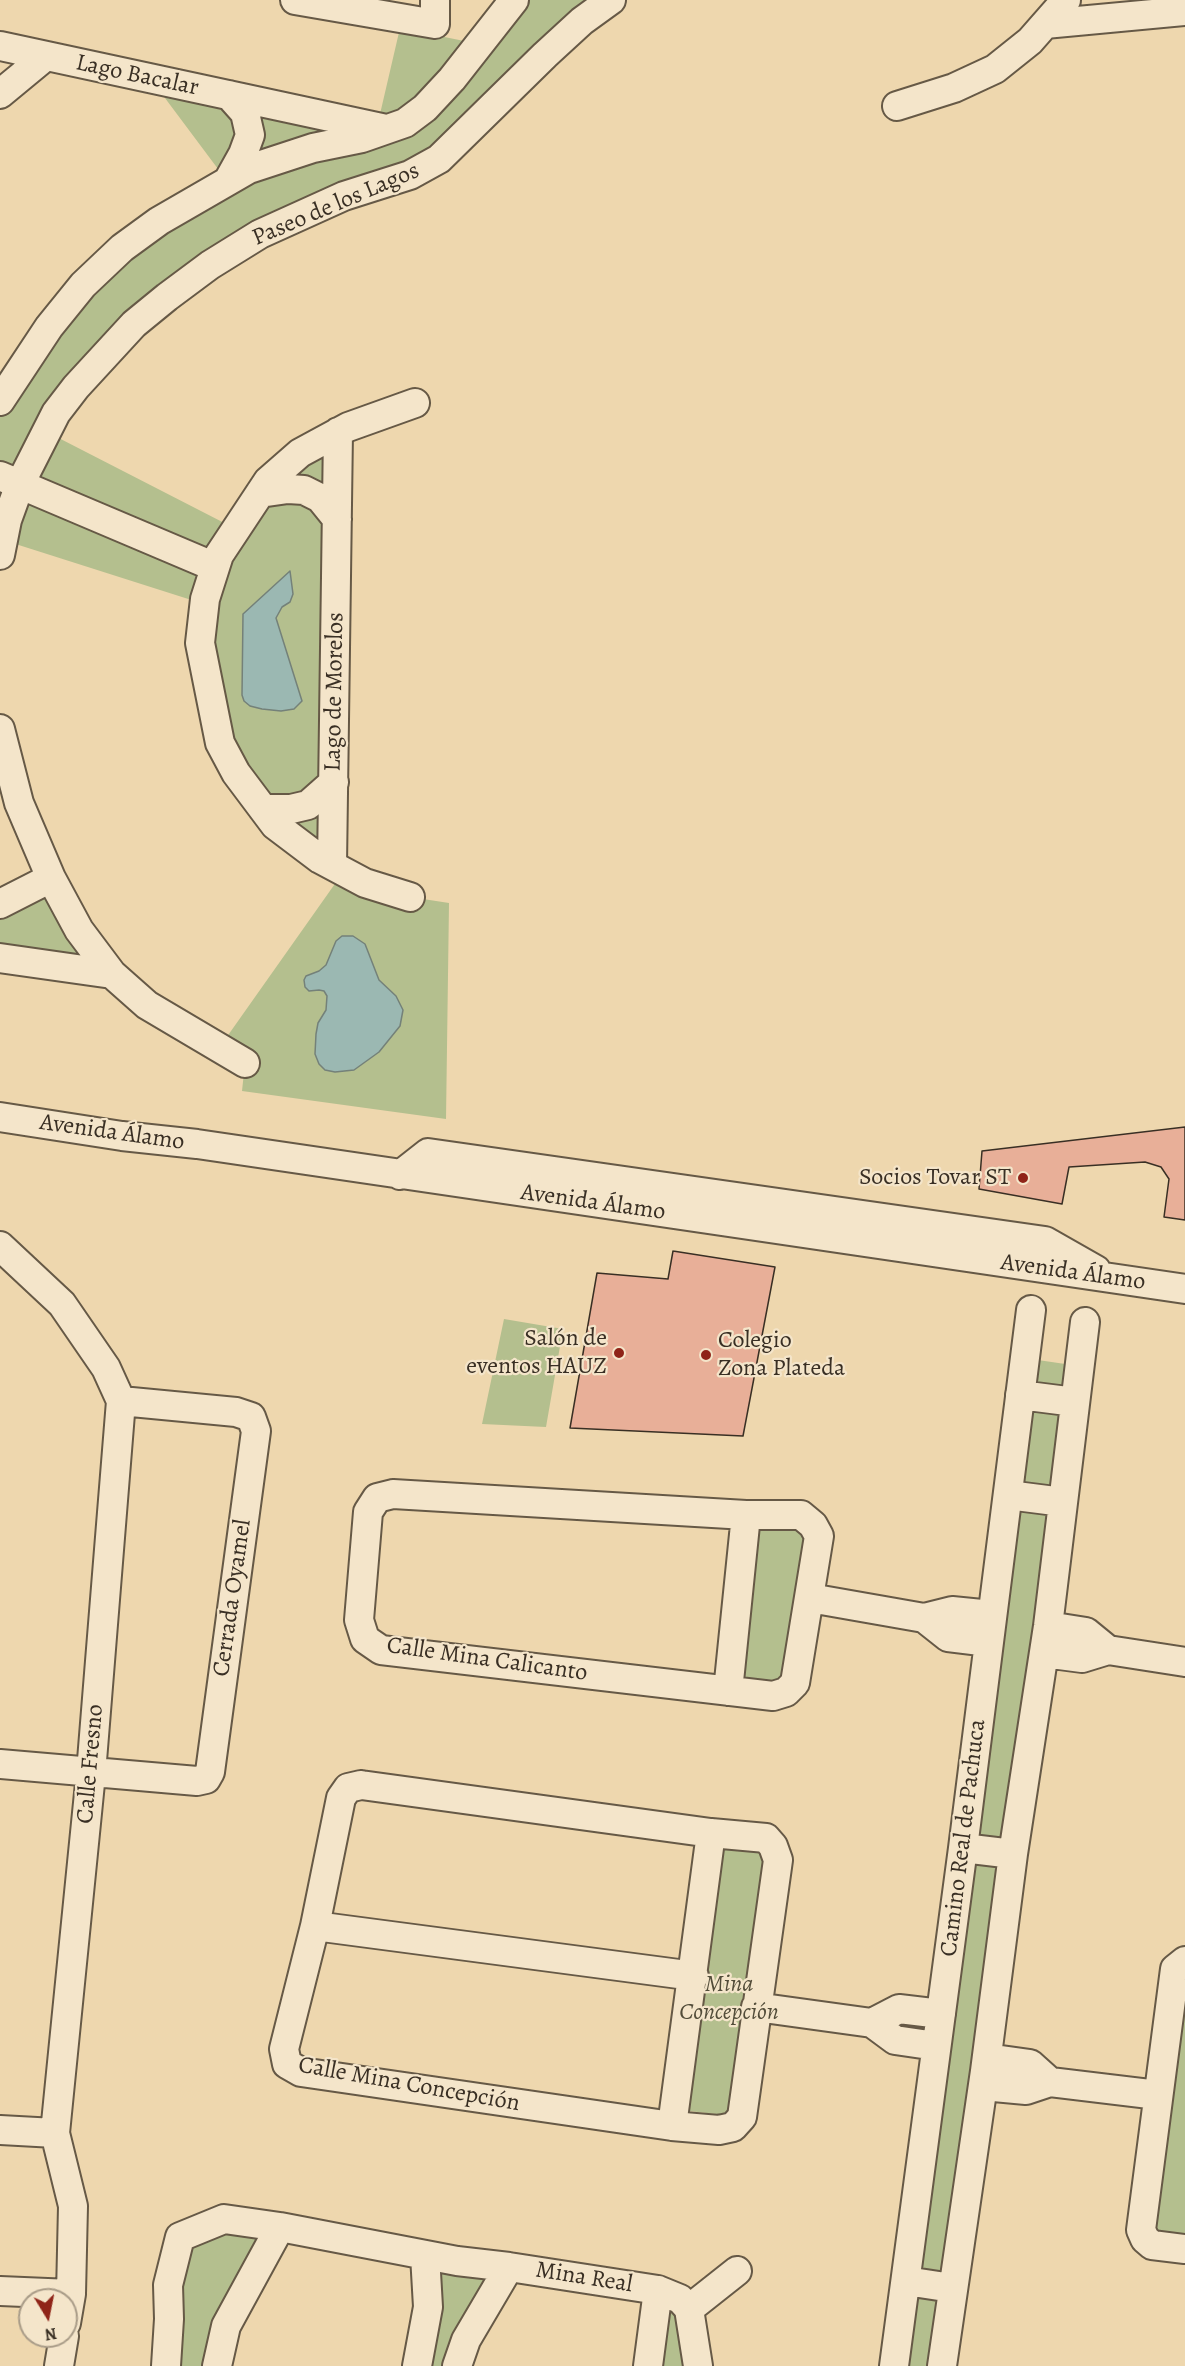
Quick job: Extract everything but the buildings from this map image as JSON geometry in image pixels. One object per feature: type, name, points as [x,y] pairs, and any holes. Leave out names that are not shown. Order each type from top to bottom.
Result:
[{"type":"street","points":[[295,0],[435,12]]},
{"type":"street","name":"Paseo de los Lagos","points":[[0,400],[26,358],[83,285],[122,248],[159,221],[249,169],[313,148],[362,138],[405,123],[425,108],[452,78],[514,0]]},
{"type":"street","name":"Paseo de los Lagos","points":[[0,555],[7,520],[10,480],[76,387],[134,324],[210,265],[260,234],[344,196],[410,175],[439,159],[545,55],[582,21],[611,0]]},
{"type":"street","points":[[897,106],[954,88],[995,69],[1030,41],[1066,0]]},
{"type":"street","points":[[1045,24],[1121,8],[1185,11]]},
{"type":"street","name":"Lago Bacalar","points":[[0,46],[388,129]]},
{"type":"street","name":"Lago Bacalar","points":[[0,94],[46,56]]},
{"type":"street","name":"Lago Bacalar","points":[[228,181],[243,154],[250,135],[245,113],[229,95]]},
{"type":"street","points":[[410,897],[365,883],[320,859],[275,825],[236,773],[220,743],[200,643],[205,599],[219,555],[268,481],[300,453],[338,432],[415,403]]},
{"type":"street","name":"Lago de Morelos","points":[[333,865],[338,432]]},
{"type":"street","points":[[10,480],[215,567]]},
{"type":"street","points":[[260,493],[288,489],[304,490],[320,498],[336,519]]},
{"type":"street","points":[[0,729],[19,803],[51,878],[79,930],[112,974],[147,1005],[245,1063]]},
{"type":"street","points":[[263,809],[291,809],[308,805],[334,782]]},
{"type":"street","points":[[0,904],[51,878]]},
{"type":"street","points":[[0,958],[112,974]]},
{"type":"street","name":"Avenida Álamo","points":[[0,1118],[1185,1289]]},
{"type":"street","name":"Calle Fresno","points":[[0,1246],[62,1304],[106,1368],[120,1401],[91,1773],[55,2133],[73,2206],[71,2288]]},
{"type":"street","points":[[1109,1278],[1185,1270]]},
{"type":"street","name":"Camino Real de Pachuca","points":[[894,2366],[1031,1310]]},
{"type":"street","name":"Camino Real de Pachuca","points":[[942,2366],[985,2072],[1013,1854],[1046,1640],[1085,1322]]},
{"type":"street","points":[[1020,1395],[1075,1402]]},
{"type":"street","name":"Cerrada Oyamel","points":[[91,1773],[197,1781],[206,1779],[210,1772],[256,1431],[251,1418],[236,1412],[120,1401]]},
{"type":"street","name":"Calle Mina Calicanto","points":[[393,1494],[746,1515],[801,1515],[813,1525],[819,1536],[810,1598],[795,1683],[786,1692],[773,1696],[381,1650],[365,1639],[359,1620],[368,1512],[377,1498],[393,1494]]},
{"type":"street","points":[[1008,1495],[1063,1502]]},
{"type":"street","points":[[728,1691],[746,1515]]},
{"type":"street","points":[[810,1598],[924,1618],[952,1611],[991,1629]]},
{"type":"street","points":[[1046,1640],[1082,1658],[1108,1650],[1185,1662]]},
{"type":"street","points":[[0,1764],[91,1773]]},
{"type":"street","name":"Calle Mina Concepción","points":[[361,1785],[711,1833],[766,1838],[773,1846],[778,1860],[742,2117],[733,2127],[719,2130],[672,2126],[301,2072],[287,2064],[284,2049],[315,1926],[341,1798],[348,1788],[361,1785]]},
{"type":"street","points":[[672,2126],[711,1833]]},
{"type":"street","points":[[963,1848],[1013,1854]]},
{"type":"street","points":[[315,1926],[693,1976]]},
{"type":"street","points":[[1185,1961],[1175,1969],[1141,2230],[1145,2239],[1152,2245],[1185,2249]]},
{"type":"street","points":[[756,2007],[872,2023],[895,2040],[936,2046]]},
{"type":"street","points":[[872,2023],[899,2008],[941,2014]]},
{"type":"street","points":[[985,2072],[1026,2090],[1050,2082],[1158,2095]]},
{"type":"street","points":[[0,2130],[55,2133]]},
{"type":"street","name":"Mina Real","points":[[166,2366],[170,2319],[168,2285],[180,2237],[224,2219],[280,2227],[457,2261],[658,2290],[680,2298],[689,2309]]},
{"type":"street","points":[[218,2366],[226,2326],[280,2227]]},
{"type":"street","points":[[417,2366],[428,2307],[425,2255]]},
{"type":"street","name":"Mina Real","points":[[457,2366],[466,2340],[509,2267]]},
{"type":"street","points":[[698,2366],[689,2309],[737,2271]]},
{"type":"street","points":[[906,2281],[952,2288]]},
{"type":"street","points":[[0,2290],[18,2291]]},
{"type":"street","name":"Mina Real","points":[[648,2366],[658,2290]]},
{"type":"street","points":[[59,2366],[62,2348]]},
{"type":"green space","points":[[514,0],[611,0],[476,125],[210,265],[47,432],[236,529],[338,432],[332,865],[236,773],[204,604],[3,540],[0,555],[0,401],[83,285],[227,181],[150,78],[377,127],[400,28],[479,44]]},
{"type":"green space","points":[[344,871],[410,897],[449,903],[446,1119],[242,1091],[245,1063],[219,1048]]},
{"type":"green space","points":[[51,878],[112,974],[0,958],[0,904]]},
{"type":"green space","points":[[504,1319],[563,1329],[546,1427],[482,1424]]},
{"type":"green space","points":[[1024,1358],[1079,1366],[942,2366],[894,2366]]},
{"type":"green space","points":[[758,1521],[810,1527],[790,1685],[743,1679]]},
{"type":"green space","name":"Mina Concepción","points":[[723,1844],[770,1848],[733,2116],[689,2111]]},
{"type":"green space","points":[[1185,1980],[1185,2238],[1151,2233]]},
{"type":"green space","points":[[280,2227],[217,2366],[166,2366],[180,2237]]},
{"type":"green space","points":[[425,2255],[509,2267],[457,2366],[417,2366]]},
{"type":"green space","points":[[661,2293],[675,2299],[696,2366],[649,2366]]},
{"type":"water","points":[[290,571],[293,594],[290,602],[282,607],[276,618],[302,701],[294,709],[281,711],[262,709],[250,706],[244,701],[242,695],[243,614]]},
{"type":"water","points":[[342,936],[353,936],[365,944],[379,980],[396,996],[403,1010],[400,1026],[379,1052],[354,1070],[335,1072],[325,1070],[319,1064],[315,1054],[318,1023],[326,1010],[327,996],[324,991],[309,991],[305,987],[304,980],[306,976],[319,971],[326,965],[336,941]]},
{"type":"place","name":"Socios Tovar ST","points":[[1023,1178]]},
{"type":"place","name":"Salón de eventos HAUZ","points":[[619,1353]]},
{"type":"place","name":"Colegio Zona Plateda","points":[[706,1355]]}]
